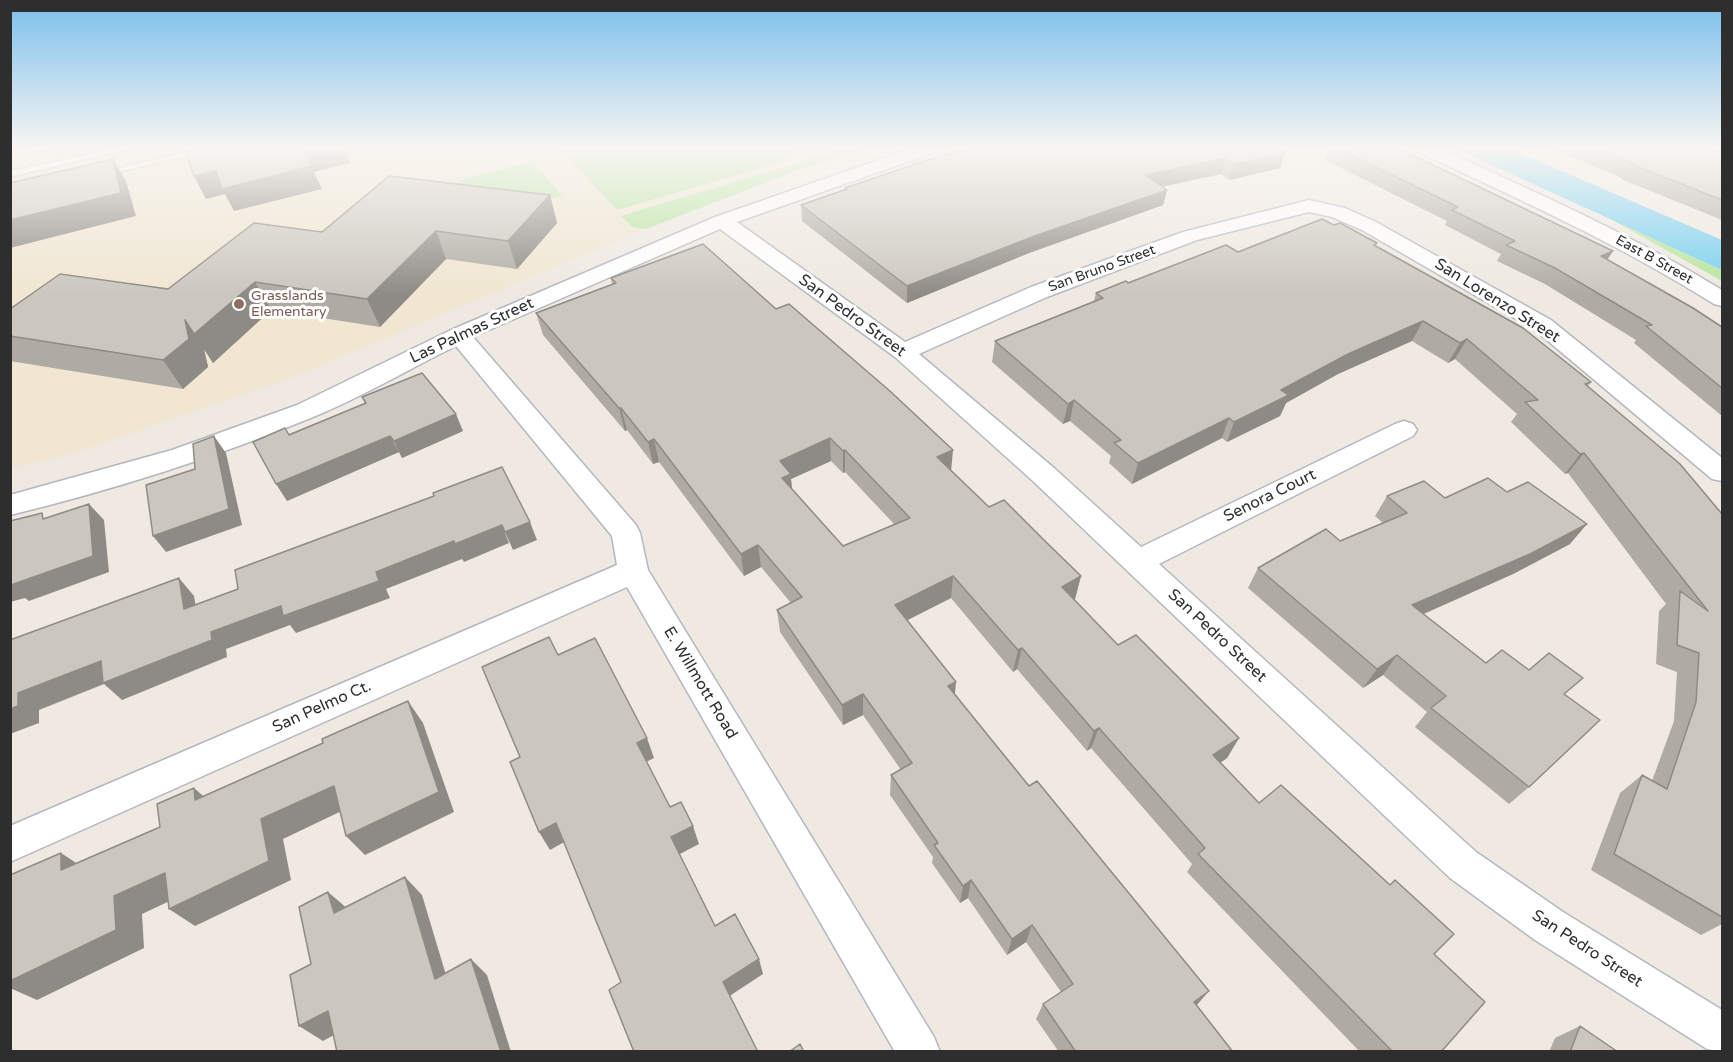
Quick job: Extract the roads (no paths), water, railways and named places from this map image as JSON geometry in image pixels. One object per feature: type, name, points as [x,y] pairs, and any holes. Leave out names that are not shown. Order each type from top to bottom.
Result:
[{"type":"street","name":"Las Palmas Street","points":[[10,504],[48,496],[181,456],[306,411],[459,335],[722,221],[791,197]]},
{"type":"street","name":"East B Street","points":[[1529,197],[1664,263],[1722,299]]},
{"type":"street","name":"San Bruno Street","points":[[903,352],[1039,292],[1190,236],[1309,206]]},
{"type":"street","name":"San Lorenzo Street","points":[[1309,206],[1338,212],[1370,226],[1543,326],[1722,472]]},
{"type":"street","name":"San Pedro Street","points":[[722,221],[903,352],[1044,475],[1463,865],[1549,926],[1722,1034]]},
{"type":"street","name":"E. Willmott Road","points":[[459,335],[626,533],[633,571],[919,1052]]},
{"type":"street","name":"Senora Court","points":[[1137,562],[1404,430]]},
{"type":"street","name":"San Pelmo Ct.","points":[[10,844],[633,571]]},
{"type":"water","points":[[1561,197],[1621,197],[1722,240],[1722,270]]},
{"type":"place","name":"Grasslands Elementary","points":[[239,304]]}]
